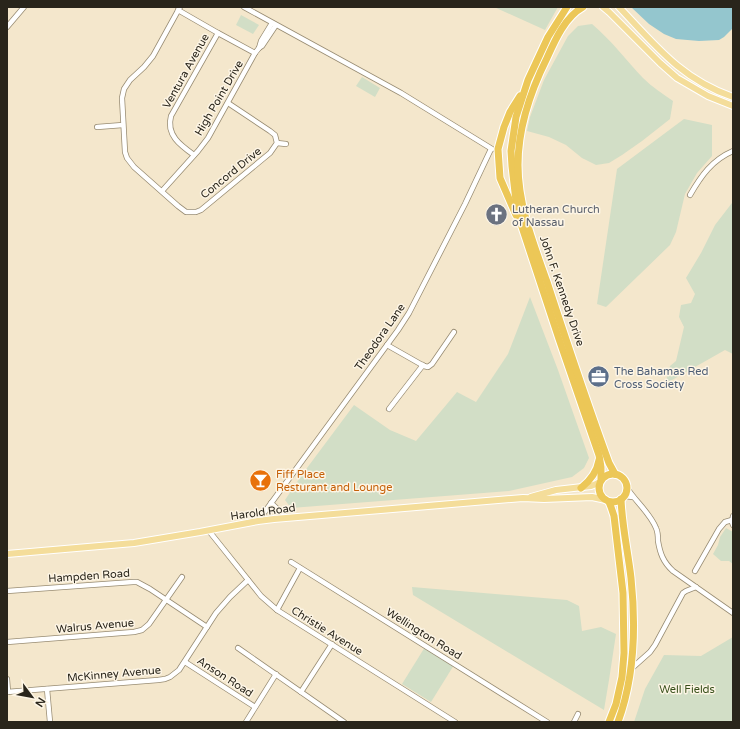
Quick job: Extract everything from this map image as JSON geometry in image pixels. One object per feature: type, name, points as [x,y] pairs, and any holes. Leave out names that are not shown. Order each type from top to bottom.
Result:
[{"type":"highway","name":"John F. Kennedy Drive","points":[[567,7],[548,37],[528,80],[516,117],[511,150],[513,183],[521,224],[599,455],[601,467],[601,480],[598,488],[599,492],[612,507],[614,516],[623,593],[624,653],[622,677],[616,704],[609,722]]},
{"type":"highway","name":"John F. Kennedy Drive","points":[[583,7],[575,12],[564,26],[551,49],[532,90],[523,120],[520,137],[518,153],[518,182],[527,220],[553,301],[605,453],[615,474],[624,478],[627,488]]},
{"type":"highway","points":[[521,224],[516,218],[500,178],[494,149],[510,112],[528,80]]},
{"type":"highway","points":[[581,488],[594,476],[599,455]]},
{"type":"highway","points":[[601,480],[608,474],[615,474]]},
{"type":"highway","points":[[618,722],[627,691],[631,669],[633,639],[632,592],[622,515],[623,498],[627,488]]},
{"type":"highway","points":[[607,501],[615,502],[623,498]]},
{"type":"main road","points":[[603,7],[678,78],[708,96],[733,106]]},
{"type":"main road","points":[[619,7],[664,55],[678,67],[705,85],[733,97]]},
{"type":"main road","name":"Harold Road","points":[[523,498],[556,490],[581,488],[594,485],[601,480]]},
{"type":"main road","name":"Harold Road","points":[[7,554],[134,543],[209,531],[258,521],[287,518],[523,498],[544,499],[592,497],[607,501]]},
{"type":"street","points":[[7,27],[24,7]]},
{"type":"street","points":[[244,7],[401,93],[494,149]]},
{"type":"street","points":[[179,8],[218,33],[255,53]]},
{"type":"street","name":"Concord Drive","points":[[179,8],[153,56],[130,80],[124,89],[122,98],[123,125],[125,152],[127,158],[134,167],[178,206],[186,212],[196,212],[201,210],[270,153],[277,143]]},
{"type":"street","name":"High Point Drive","points":[[162,191],[208,138],[259,48],[261,41],[274,24]]},
{"type":"street","name":"Ventura Avenue","points":[[194,155],[174,138],[169,124],[171,116],[218,33]]},
{"type":"street","points":[[228,104],[270,131],[275,135],[277,143],[286,144]]},
{"type":"street","points":[[96,127],[123,125]]},
{"type":"street","name":"Theodora Lane","points":[[258,521],[402,324],[416,301],[494,149]]},
{"type":"street","points":[[690,195],[698,181],[711,165],[726,154],[733,151]]},
{"type":"street","points":[[386,345],[428,367],[432,364],[454,332]]},
{"type":"street","points":[[389,409],[423,365]]},
{"type":"street","points":[[627,488],[649,515],[657,529],[659,545],[666,564],[673,571],[733,613]]},
{"type":"street","points":[[623,498],[633,497]]},
{"type":"street","points":[[271,503],[287,518]]},
{"type":"street","points":[[695,571],[719,529],[725,522],[732,518],[733,525]]},
{"type":"street","name":"Christie Avenue","points":[[209,531],[261,596],[277,610],[455,722]]},
{"type":"street","name":"Wellington Road","points":[[292,562],[547,722]]},
{"type":"street","points":[[277,610],[300,568]]},
{"type":"street","name":"Walrus Avenue","points":[[7,642],[142,630],[149,624],[182,577]]},
{"type":"street","name":"McKinney Avenue","points":[[7,692],[165,679],[174,675],[185,662],[216,613],[248,580]]},
{"type":"street","name":"Hampden Road","points":[[7,592],[137,582],[207,627]]},
{"type":"street","points":[[631,669],[650,652],[655,645],[683,593],[696,586]]},
{"type":"street","points":[[301,692],[332,644]]},
{"type":"street","points":[[238,648],[344,722]]},
{"type":"street","name":"Anson Road","points":[[185,662],[255,707]]},
{"type":"street","points":[[246,722],[276,674]]},
{"type":"street","points":[[7,679],[7,692]]},
{"type":"street","points":[[47,689],[50,722]]},
{"type":"street","points":[[574,722],[578,714]]},
{"type":"green space","points":[[494,7],[558,7],[545,30]]},
{"type":"green space","points":[[241,15],[259,25],[253,34],[236,25]]},
{"type":"green space","points":[[592,24],[612,43],[643,78],[673,101],[670,119],[622,155],[609,163],[596,165],[582,158],[566,145],[549,137],[527,131],[530,117],[544,80],[568,36],[578,26]]},
{"type":"green space","points":[[362,77],[380,88],[375,97],[356,86]]},
{"type":"green space","points":[[684,119],[712,125],[712,156],[697,173],[685,194],[676,232],[670,245],[606,307],[597,304],[617,169]]},
{"type":"green space","points":[[733,195],[733,354],[725,350],[665,384],[670,366],[676,361],[684,327],[679,317],[681,305],[691,303],[695,294],[686,278],[715,225],[732,203]]},
{"type":"green space","points":[[530,297],[589,458],[584,468],[572,477],[509,491],[291,508],[285,500],[354,405],[390,430],[416,441],[457,392],[476,402],[508,354]]},
{"type":"green space","points":[[726,528],[733,532],[733,564],[729,561],[721,561],[713,554],[720,537]]},
{"type":"green space","points":[[412,587],[567,600],[579,606],[582,631],[601,627],[616,634],[604,710],[413,595]]},
{"type":"green space","name":"Well Fields","points":[[733,637],[733,722],[634,722],[645,689],[664,655],[701,656]]},
{"type":"green space","points":[[425,647],[454,665],[431,702],[402,684]]},
{"type":"water","points":[[631,7],[733,7],[733,28],[719,40],[699,41],[676,39],[664,34],[649,24]]},
{"type":"place","name":"Lutheran Church of Nassau","points":[[496,215]]},
{"type":"place","name":"The Bahamas Red Cross Society","points":[[598,377]]},
{"type":"place","name":"Fiff Place Resturant and Lounge","points":[[260,480]]}]
